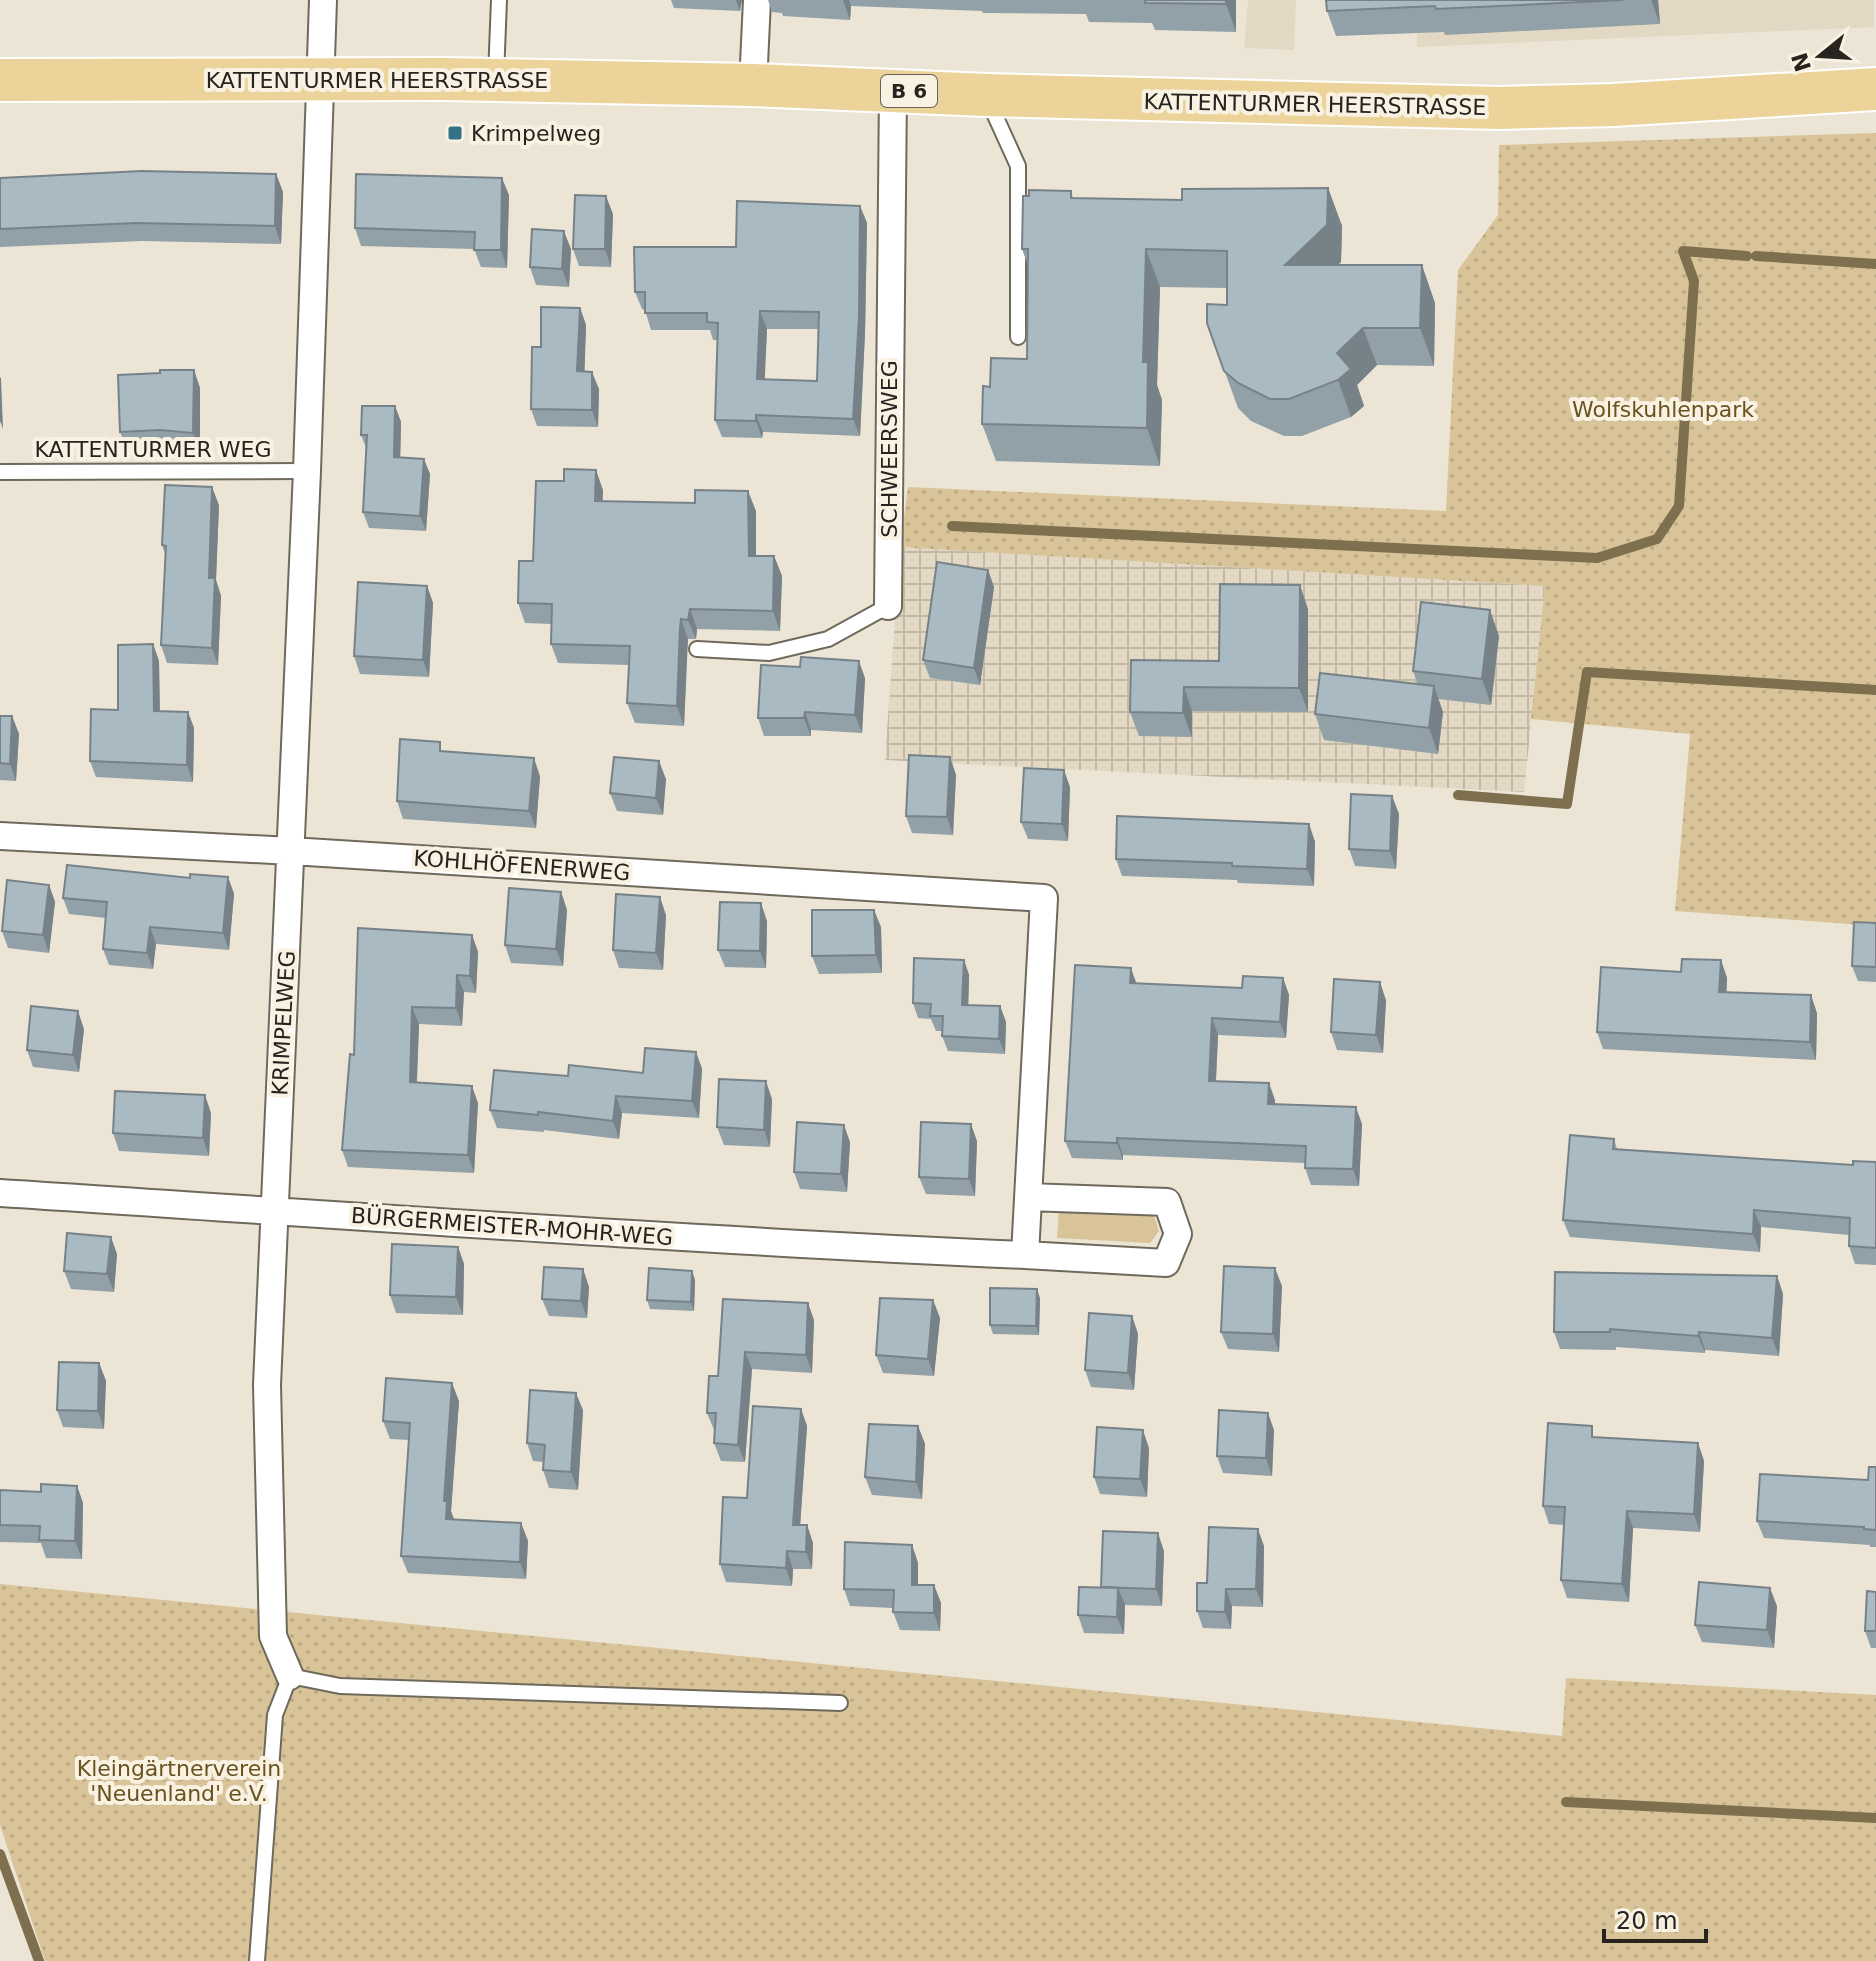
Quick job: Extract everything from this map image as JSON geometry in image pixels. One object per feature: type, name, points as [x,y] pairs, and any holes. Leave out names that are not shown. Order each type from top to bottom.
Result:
[{"type":"main road","name":"KATTENTURMER HEERSTRASSE","points":[[0,80],[496,80],[1500,108],[1613,105],[1876,89]]},
{"type":"street","name":"KRIMPELWEG","points":[[290,1676],[273,1636],[267,1385],[307,471],[323,0]]},
{"type":"street","points":[[753,85],[757,0]]},
{"type":"street","name":"SCHWEERSWEG","points":[[888,606],[893,90]]},
{"type":"street","name":"KOHLHÖFENERWEG","points":[[0,836],[1044,898],[1028,1197]]},
{"type":"street","name":"BÜRGERMEISTER-MOHR-WEG","points":[[0,1193],[514,1228],[1166,1263],[1178,1234],[1167,1202],[1028,1197]]},
{"type":"street","points":[[1025,1255],[1028,1197]]},
{"type":"lane","points":[[496,80],[499,0]]},
{"type":"lane","points":[[986,95],[1018,166],[1018,337]]},
{"type":"lane","name":"KATTENTURMER WEG","points":[[0,472],[307,471]]},
{"type":"lane","name":"SCHWEERSWEG","points":[[697,649],[769,653],[828,639],[888,606]]},
{"type":"lane","points":[[257,1961],[275,1715],[290,1676],[340,1686],[840,1703]]},
{"type":"shaded area","points":[[1248,0],[1296,0],[1294,50],[1244,48]]},
{"type":"shaded area","points":[[1416,0],[1874,0],[1874,27],[1417,47]]},
{"type":"shaded area","points":[[900,547],[1545,586],[1524,792],[885,760]]},
{"type":"green space","name":"Wolfskuhlenpark","points":[[1876,133],[1876,926],[1675,911],[1690,734],[1531,719],[1545,586],[900,547],[908,487],[1446,511],[1458,270],[1498,215],[1499,145]]},
{"type":"green space","points":[[1059,1211],[1154,1216],[1159,1231],[1150,1243],[1057,1238]]},
{"type":"green space","name":"Kleingärtnerverein 'Neuenland' e.V.","points":[[0,1584],[1562,1736],[1566,1678],[1876,1695],[1876,1961],[45,1961],[0,1825]]},
{"type":"building","points":[[1145,0],[1226,0],[1226,4],[1145,3]]},
{"type":"building","points":[[1326,0],[1623,0],[1327,11]]},
{"type":"building","points":[[142,171],[276,174],[275,226],[136,223],[0,229],[0,178]]},
{"type":"building","points":[[356,174],[502,178],[501,250],[474,250],[475,232],[355,228]]},
{"type":"building","points":[[1328,188],[1327,225],[1285,265],[1422,265],[1420,328],[1363,328],[1337,353],[1351,369],[1338,380],[1289,399],[1270,399],[1238,383],[1224,371],[1207,323],[1207,304],[1227,305],[1227,251],[1146,249],[1143,362],[1148,362],[1147,428],[982,424],[983,386],[990,387],[991,358],[1027,359],[1028,249],[1022,249],[1023,196],[1029,196],[1029,190],[1071,191],[1071,198],[1182,200],[1182,189]]},
{"type":"building","points":[[575,195],[606,196],[605,249],[573,249]]},
{"type":"building","points":[[737,201],[860,206],[859,316],[853,419],[756,415],[756,421],[715,420],[718,323],[707,322],[707,313],[645,313],[645,292],[635,292],[634,247],[736,247]],"holes":[[[760,311],[819,312],[817,381],[757,379]]]},
{"type":"building","points":[[532,229],[564,231],[562,269],[530,267]]},
{"type":"building","points":[[541,307],[580,308],[577,371],[592,372],[592,410],[531,409],[532,347],[541,347]]},
{"type":"building","points":[[160,370],[194,370],[193,433],[160,430],[120,432],[118,375],[160,373]]},
{"type":"building","points":[[362,406],[395,406],[394,457],[424,459],[420,516],[363,512],[367,435],[361,435]]},
{"type":"building","points":[[564,469],[596,470],[595,501],[695,503],[695,490],[748,491],[749,556],[774,556],[773,611],[690,609],[688,620],[681,619],[677,706],[627,703],[630,646],[551,644],[552,604],[518,603],[519,561],[533,561],[536,481],[564,481]]},
{"type":"building","points":[[165,485],[212,487],[209,578],[215,578],[212,648],[161,645],[166,546],[162,545]]},
{"type":"building","points":[[937,562],[988,570],[974,668],[923,660]]},
{"type":"building","points":[[358,582],[427,586],[423,660],[354,656]]},
{"type":"building","points":[[1220,584],[1300,585],[1299,688],[1184,687],[1183,713],[1130,712],[1131,660],[1219,661]]},
{"type":"building","points":[[1421,602],[1490,610],[1482,679],[1413,671]]},
{"type":"building","points":[[153,644],[154,711],[188,712],[187,765],[90,761],[91,709],[118,710],[118,645]]},
{"type":"building","points":[[801,657],[859,661],[855,715],[805,712],[804,718],[758,718],[761,665],[800,667]]},
{"type":"building","points":[[1320,673],[1434,686],[1429,728],[1315,714]]},
{"type":"building","points":[[0,716],[12,716],[10,764],[0,763]]},
{"type":"building","points":[[400,739],[440,742],[440,751],[534,758],[529,811],[397,801]]},
{"type":"building","points":[[909,755],[950,757],[947,817],[906,816]]},
{"type":"building","points":[[614,757],[659,761],[656,798],[610,793]]},
{"type":"building","points":[[1024,768],[1064,770],[1062,824],[1021,822]]},
{"type":"building","points":[[1351,794],[1392,796],[1390,851],[1349,849]]},
{"type":"building","points":[[1117,816],[1309,824],[1307,869],[1116,859]]},
{"type":"building","points":[[67,865],[190,878],[190,874],[228,877],[223,933],[150,927],[147,953],[103,949],[107,902],[63,898]]},
{"type":"building","points":[[7,880],[49,885],[43,935],[2,931]]},
{"type":"building","points":[[509,888],[561,892],[556,949],[505,945]]},
{"type":"building","points":[[616,894],[660,897],[656,953],[613,950]]},
{"type":"building","points":[[720,902],[761,903],[760,951],[718,950]]},
{"type":"building","points":[[812,910],[874,910],[876,955],[812,956]]},
{"type":"building","points":[[1854,922],[1876,923],[1876,967],[1852,966]]},
{"type":"building","points":[[358,928],[472,935],[470,976],[457,975],[456,1008],[412,1007],[410,1082],[472,1086],[468,1155],[342,1150],[350,1054],[354,1055]]},
{"type":"building","points":[[914,958],[964,960],[962,1005],[1000,1006],[999,1039],[942,1036],[943,1016],[930,1016],[931,1004],[913,1003]]},
{"type":"building","points":[[1682,959],[1721,960],[1719,992],[1811,995],[1810,1042],[1597,1032],[1601,967],[1681,972]]},
{"type":"building","points":[[1075,965],[1131,968],[1130,983],[1242,988],[1243,976],[1283,978],[1280,1022],[1212,1018],[1209,1081],[1269,1083],[1268,1104],[1356,1107],[1353,1169],[1305,1168],[1306,1146],[1117,1138],[1117,1143],[1065,1141]]},
{"type":"building","points":[[1334,979],[1380,982],[1376,1035],[1331,1032]]},
{"type":"building","points":[[31,1006],[78,1011],[73,1055],[27,1050]]},
{"type":"building","points":[[645,1048],[696,1052],[692,1101],[616,1096],[613,1121],[490,1110],[494,1070],[568,1076],[569,1065],[643,1073]]},
{"type":"building","points":[[719,1079],[766,1081],[764,1130],[717,1127]]},
{"type":"building","points":[[115,1091],[205,1095],[203,1138],[113,1133]]},
{"type":"building","points":[[797,1122],[844,1125],[841,1174],[794,1172]]},
{"type":"building","points":[[921,1122],[971,1124],[969,1179],[919,1177]]},
{"type":"building","points":[[1570,1135],[1614,1139],[1613,1149],[1853,1165],[1853,1161],[1876,1162],[1876,1248],[1849,1246],[1850,1218],[1754,1210],[1753,1234],[1563,1220]]},
{"type":"building","points":[[67,1233],[111,1237],[107,1274],[64,1271]]},
{"type":"building","points":[[392,1244],[458,1247],[456,1297],[390,1295]]},
{"type":"building","points":[[1224,1266],[1275,1268],[1273,1334],[1221,1332]]},
{"type":"building","points":[[544,1267],[583,1269],[581,1301],[542,1299]]},
{"type":"building","points":[[649,1268],[692,1271],[691,1302],[647,1300]]},
{"type":"building","points":[[1555,1272],[1777,1276],[1772,1338],[1610,1329],[1610,1332],[1554,1332]]},
{"type":"building","points":[[990,1288],[1037,1289],[1036,1326],[990,1325]]},
{"type":"building","points":[[880,1298],[933,1300],[928,1359],[876,1355]]},
{"type":"building","points":[[723,1299],[808,1303],[806,1355],[745,1352],[738,1445],[714,1443],[716,1413],[707,1413],[709,1376],[718,1376]]},
{"type":"building","points":[[1089,1313],[1132,1316],[1128,1373],[1085,1370]]},
{"type":"building","points":[[59,1362],[99,1363],[98,1411],[57,1410]]},
{"type":"building","points":[[386,1378],[452,1383],[444,1501],[447,1501],[446,1519],[521,1523],[520,1562],[401,1556],[410,1423],[383,1421]]},
{"type":"building","points":[[530,1390],[576,1393],[571,1472],[543,1470],[545,1445],[527,1443]]},
{"type":"building","points":[[753,1406],[801,1409],[793,1525],[807,1525],[806,1552],[787,1551],[786,1568],[720,1564],[723,1497],[747,1498]]},
{"type":"building","points":[[1219,1410],[1268,1413],[1266,1458],[1217,1456]]},
{"type":"building","points":[[1548,1423],[1592,1426],[1592,1437],[1698,1443],[1694,1514],[1627,1511],[1622,1584],[1561,1580],[1565,1507],[1543,1506]]},
{"type":"building","points":[[869,1424],[918,1426],[916,1482],[865,1477]]},
{"type":"building","points":[[1097,1427],[1143,1430],[1140,1479],[1094,1477]]},
{"type":"building","points":[[1869,1467],[1876,1467],[1876,1530],[1757,1521],[1760,1474],[1868,1480]]},
{"type":"building","points":[[41,1484],[77,1486],[75,1541],[39,1540],[40,1526],[0,1525],[0,1490],[41,1492]]},
{"type":"building","points":[[1209,1527],[1258,1529],[1256,1589],[1226,1589],[1225,1612],[1197,1611],[1197,1583],[1207,1583]]},
{"type":"building","points":[[1103,1531],[1158,1533],[1156,1589],[1101,1587]]},
{"type":"building","points":[[845,1542],[912,1545],[912,1585],[934,1585],[934,1613],[893,1612],[894,1590],[844,1589]]},
{"type":"building","points":[[1699,1582],[1770,1588],[1767,1630],[1695,1625]]},
{"type":"building","points":[[1079,1587],[1118,1588],[1117,1617],[1078,1615]]},
{"type":"building","points":[[1867,1591],[1876,1592],[1876,1631],[1865,1631]]},
{"type":"waterway","points":[[952,526],[1597,558],[1657,539],[1679,506],[1694,281],[1683,251],[1747,256]]},
{"type":"waterway","points":[[1756,256],[1876,264]]},
{"type":"waterway","points":[[1458,795],[1567,804],[1587,672],[1876,690]]},
{"type":"waterway","points":[[1566,1802],[1876,1818]]},
{"type":"waterway","points":[[0,1854],[39,1961]]},
{"type":"place","name":"Krimpelweg","points":[[455,133]]}]
